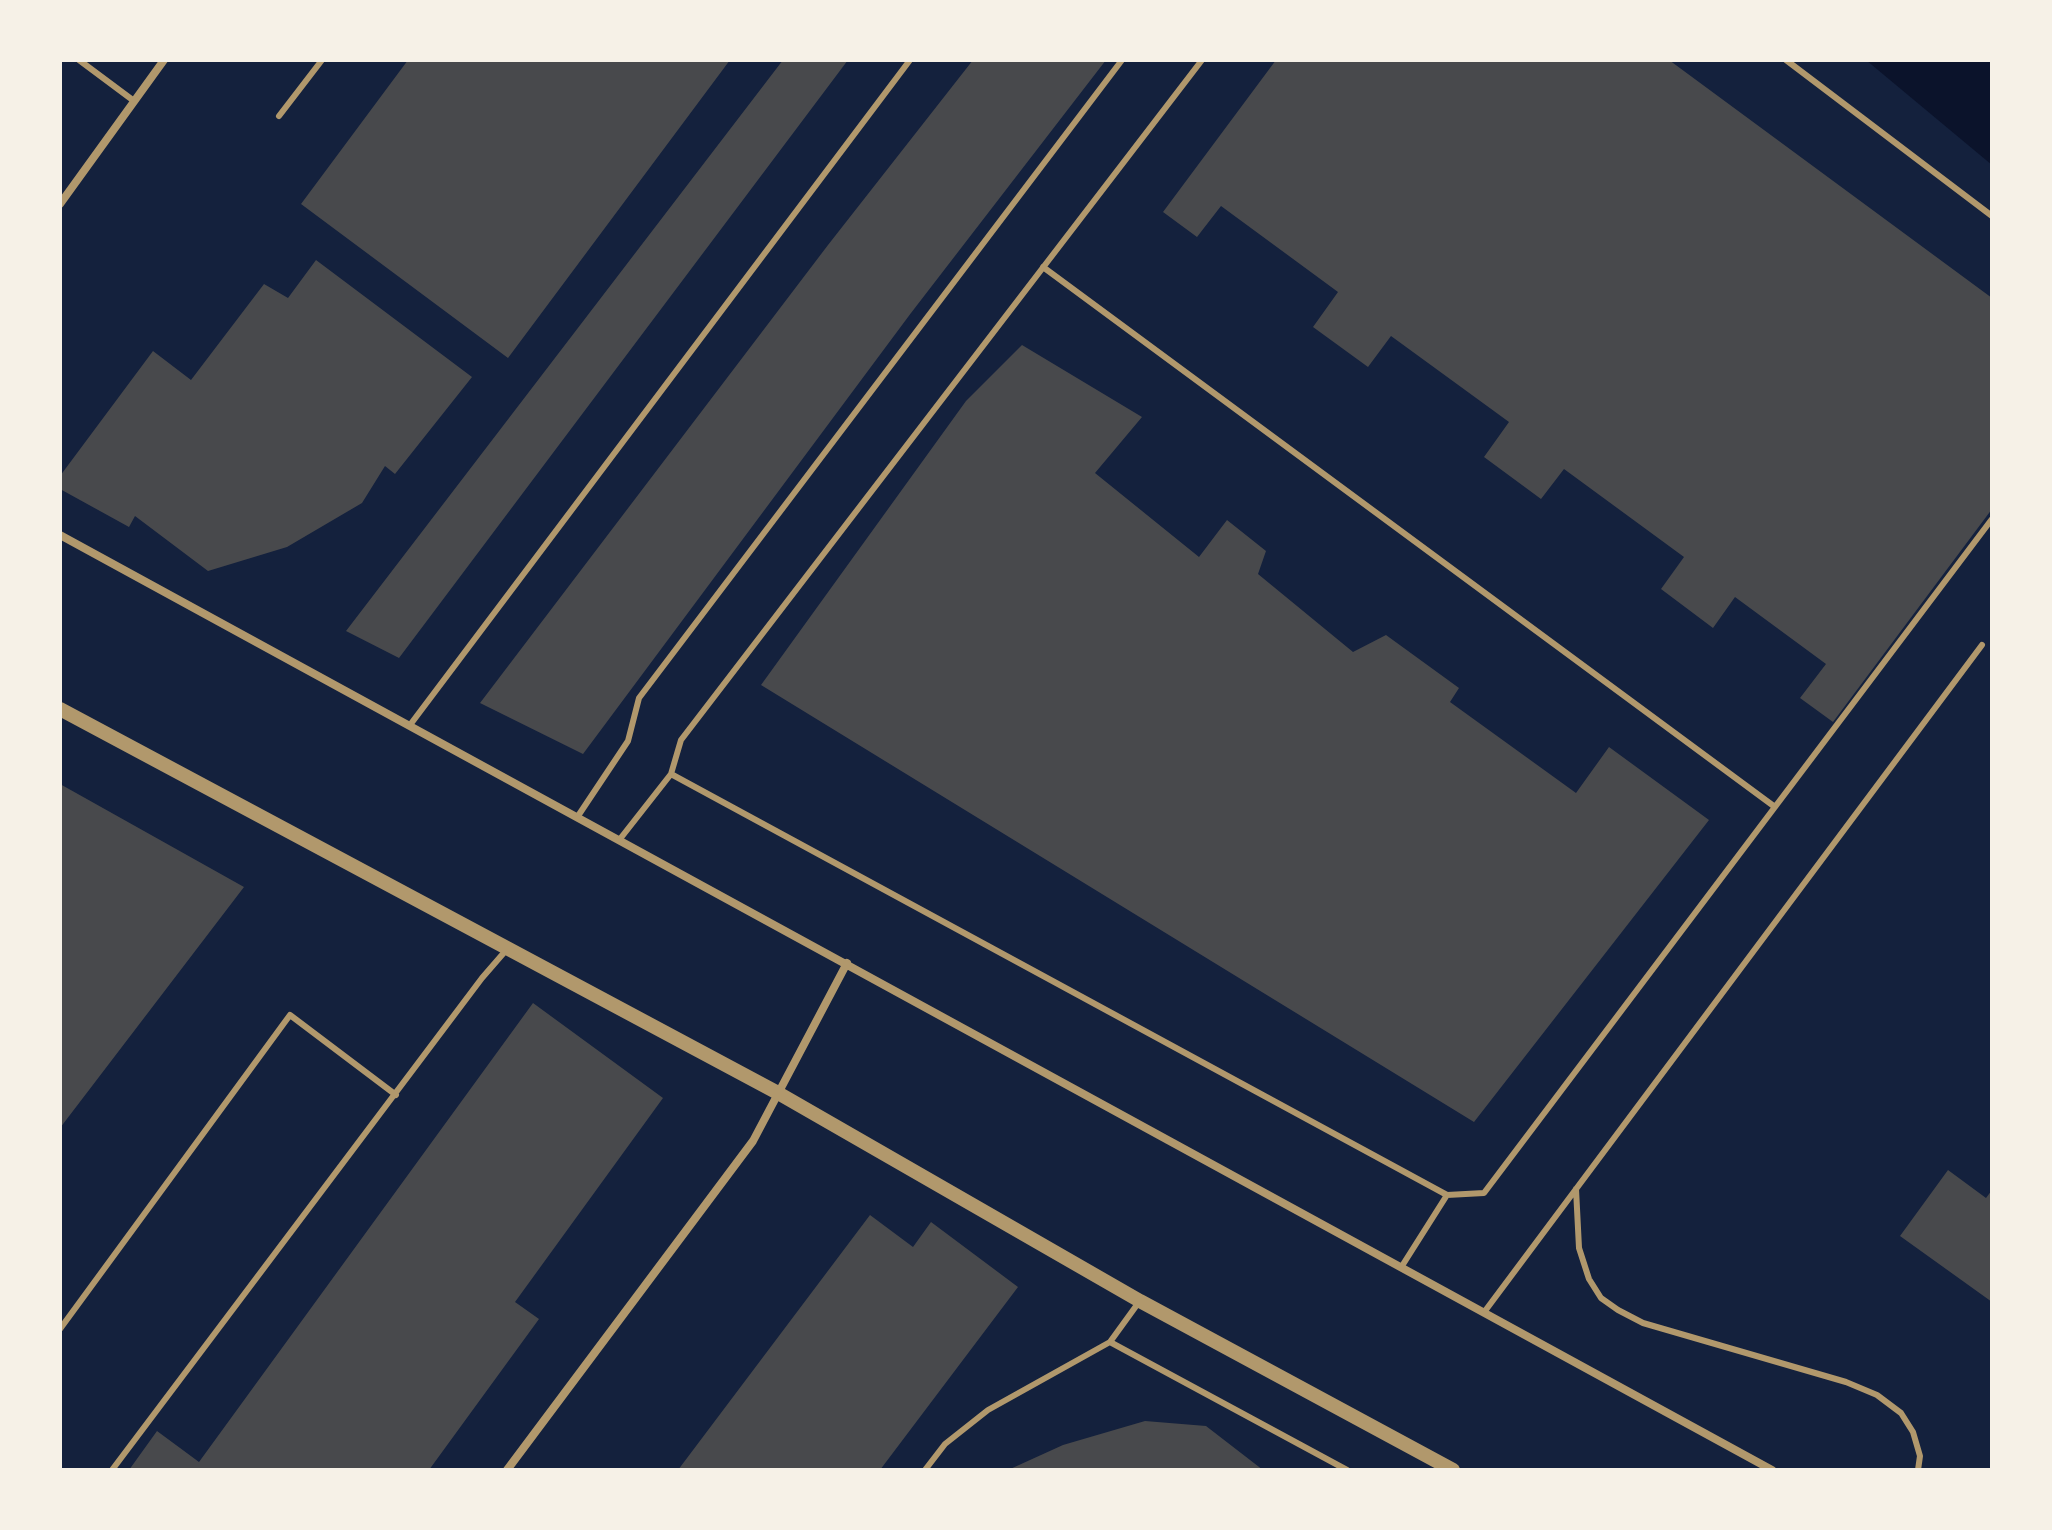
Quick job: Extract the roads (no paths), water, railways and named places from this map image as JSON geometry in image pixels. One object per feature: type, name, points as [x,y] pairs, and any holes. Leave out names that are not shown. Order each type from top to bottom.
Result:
[{"type":"street","points":[[60,204],[164,60]]},
{"type":"street","points":[[60,535],[1772,1470]]},
{"type":"street","points":[[60,709],[778,1093],[1140,1301],[1453,1470]]},
{"type":"street","points":[[507,1470],[753,1141],[847,963]]},
{"type":"lane","points":[[79,60],[134,101]]},
{"type":"lane","points":[[279,116],[322,60]]},
{"type":"lane","points":[[410,725],[910,60]]},
{"type":"lane","points":[[578,816],[628,741],[639,698],[1122,60]]},
{"type":"lane","points":[[620,839],[671,774],[681,740],[1202,60]]},
{"type":"lane","points":[[1786,60],[1992,216]]},
{"type":"lane","points":[[1043,267],[1775,807]]},
{"type":"lane","points":[[671,774],[1447,1195],[1484,1193],[1992,519]]},
{"type":"lane","points":[[1485,1311],[1982,645]]},
{"type":"lane","points":[[112,1470],[482,978],[508,948]]},
{"type":"lane","points":[[60,1329],[290,1015],[396,1095]]},
{"type":"lane","points":[[1576,1189],[1579,1248],[1589,1279],[1601,1298],[1643,1323],[1846,1382],[1877,1395],[1901,1413],[1913,1432],[1920,1456],[1918,1470]]},
{"type":"lane","points":[[1402,1266],[1447,1195]]},
{"type":"lane","points":[[925,1470],[945,1444],[988,1410],[1110,1342],[1140,1301]]},
{"type":"lane","points":[[1110,1342],[1347,1470]]},
{"type":"water","points":[[1866,60],[1992,60],[1992,165]]}]
